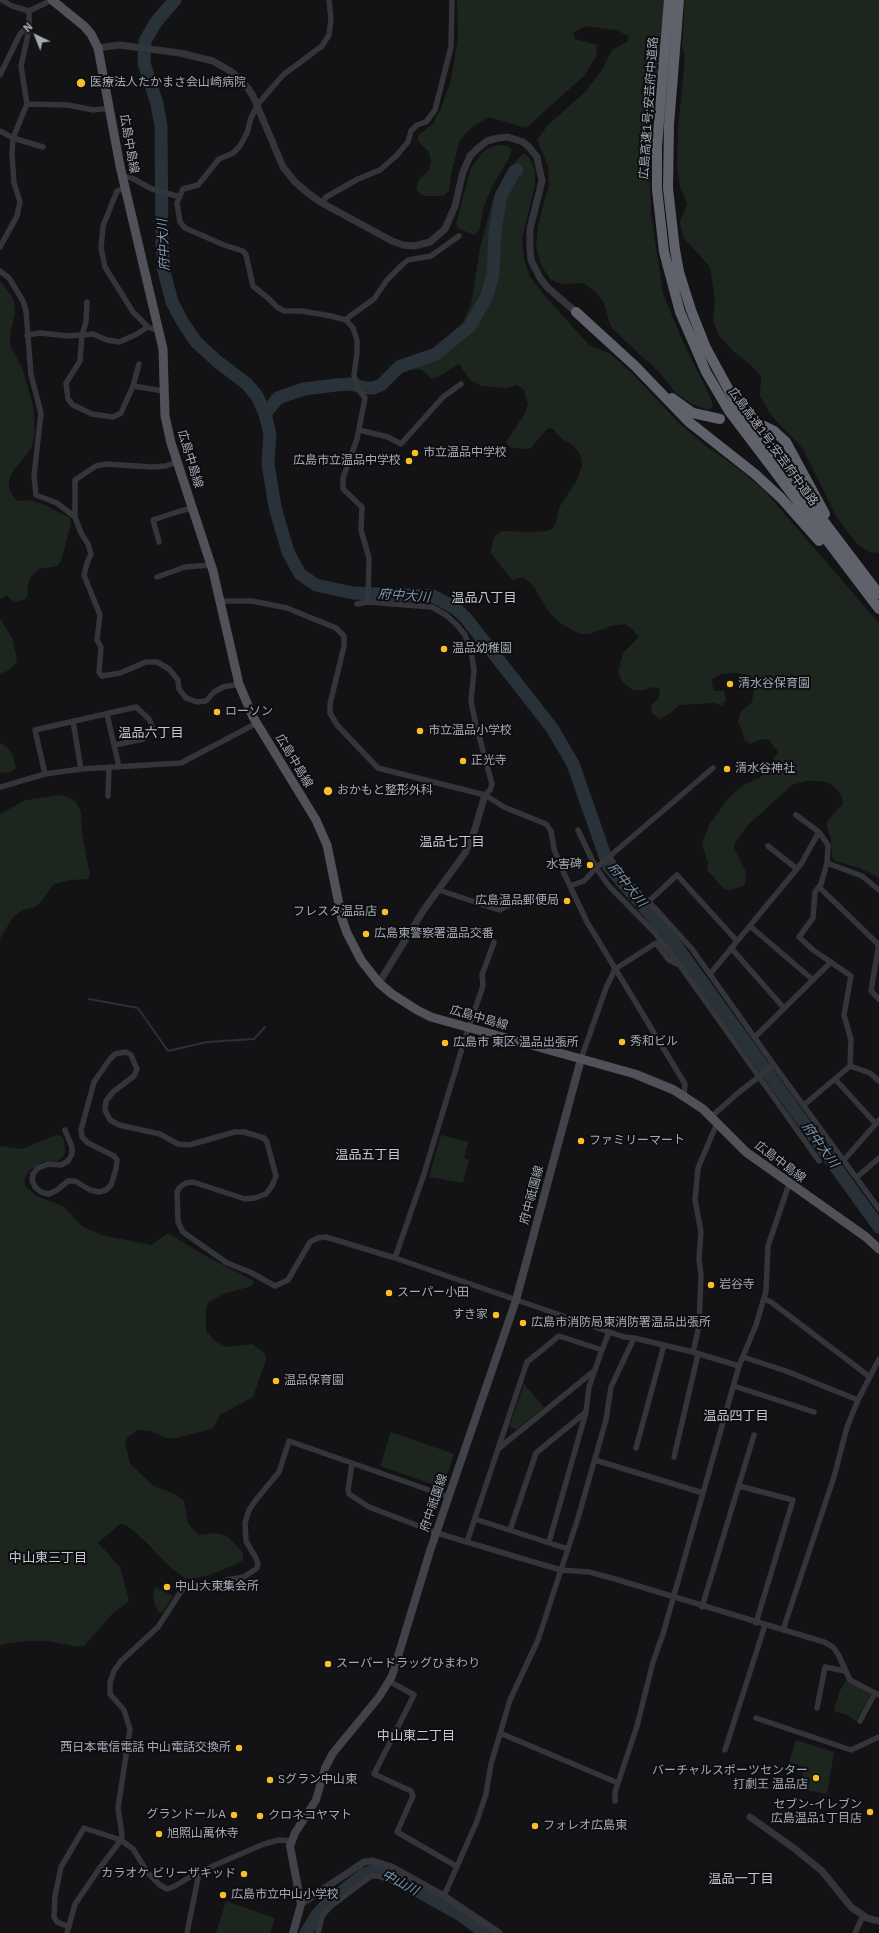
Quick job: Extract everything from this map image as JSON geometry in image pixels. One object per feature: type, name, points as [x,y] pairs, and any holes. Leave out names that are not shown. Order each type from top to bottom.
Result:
[{"type":"highway","name":"広島高速1号;安芸府中道路","points":[[669,0],[669,208],[679,272],[698,329],[725,386],[750,424],[879,594]]},
{"type":"highway","name":"広島高速1号;安芸府中道路","points":[[679,0],[657,146],[659,210],[669,274],[688,333],[716,390],[733,417],[879,610]]},
{"type":"highway","points":[[576,312],[635,366],[688,422],[744,465],[780,498],[879,610]]},
{"type":"highway","points":[[576,312],[591,320],[623,347],[679,404],[701,416],[720,419]]},
{"type":"highway","points":[[762,425],[774,431],[786,442],[822,510],[879,589]]},
{"type":"main road","name":"広島中島線","points":[[52,0],[89,31],[98,48],[125,188],[163,349],[165,416],[177,462],[193,508],[221,601],[239,684],[257,723],[316,820],[327,845],[338,904],[347,933],[361,960],[379,983],[392,994],[431,1017],[650,1079],[684,1096],[712,1117],[719,1126],[746,1152],[789,1184],[866,1237],[879,1249]]},
{"type":"main road","name":"府中祇園線","points":[[292,1841],[316,1800],[325,1768],[333,1753],[379,1697],[389,1681],[436,1533],[516,1300],[581,1059]]},
{"type":"main road","points":[[292,1841],[290,1846],[291,1855],[301,1904],[293,1933]]},
{"type":"street","points":[[2,0],[12,6],[29,11],[52,0]]},
{"type":"street","points":[[329,0],[331,19],[328,35],[322,46],[283,75],[258,104],[251,118],[247,133],[240,146],[233,153],[219,159],[198,185],[183,189],[178,197],[177,203],[180,222],[184,228],[243,251],[246,255],[253,286],[277,307],[284,311],[302,311],[332,316],[346,320],[353,328],[357,340],[354,375],[359,390],[365,398],[359,430],[343,478],[343,489],[362,507],[361,530],[369,558],[368,601]]},
{"type":"street","points":[[322,203],[326,197],[351,182],[380,170],[396,156],[408,142],[411,130],[417,125],[426,122],[435,110],[451,47],[453,28],[452,0]]},
{"type":"street","points":[[0,247],[17,216],[20,202],[14,183],[12,154],[14,138],[27,104],[21,66],[29,25],[29,11]]},
{"type":"street","points":[[0,75],[20,34],[29,25]]},
{"type":"street","points":[[98,48],[119,45],[161,50],[202,57],[224,66],[240,78],[258,104],[283,167],[295,182],[322,203],[392,241],[414,246],[430,242],[438,238],[451,220],[463,172],[470,156],[487,141],[498,138],[516,139],[529,147],[537,157],[542,181],[530,229],[531,260],[544,283],[576,312]]},
{"type":"street","points":[[27,104],[68,105],[93,110],[110,108]]},
{"type":"street","points":[[0,131],[14,138],[43,147]]},
{"type":"street","points":[[123,178],[130,177],[152,189],[178,197]]},
{"type":"street","points":[[125,188],[117,191],[103,226],[101,248],[105,268],[133,312],[148,327],[158,331]]},
{"type":"street","points":[[346,320],[374,299],[387,280],[402,264],[408,260],[431,256],[458,236]]},
{"type":"street","points":[[430,242],[436,251]]},
{"type":"street","points":[[0,271],[9,278],[23,301],[26,311],[31,375],[41,413],[34,475],[36,495],[58,503],[75,517]]},
{"type":"street","points":[[87,302],[86,322],[82,335],[80,361],[66,383],[68,399],[73,405],[92,414],[113,418],[122,413],[133,386],[139,364]]},
{"type":"street","points":[[27,335],[40,333],[69,336],[93,334],[107,340],[119,342],[148,327]]},
{"type":"street","points":[[359,430],[388,438],[401,444],[443,397],[461,384]]},
{"type":"street","points":[[133,386],[164,391]]},
{"type":"street","points":[[177,462],[166,466],[151,467],[106,464],[96,466],[75,480],[75,517],[91,554],[84,575],[100,615],[97,640],[101,647],[99,672],[102,676],[120,673],[146,662],[157,662],[169,669],[178,680],[179,689],[186,698],[197,702],[206,701],[214,692],[223,687],[239,684]]},
{"type":"street","points":[[159,542],[153,520],[180,510],[193,508]]},
{"type":"street","points":[[157,577],[185,567],[211,565]]},
{"type":"street","points":[[221,601],[252,601],[287,608],[336,628],[344,636],[344,646],[330,704],[330,714],[337,725],[378,768],[485,795],[504,807],[546,824],[551,831],[554,849],[587,922],[685,1084],[684,1096]]},
{"type":"street","points":[[357,604],[368,601],[432,607],[446,615],[457,625],[471,651],[474,670],[471,701],[492,784],[490,790],[485,795],[474,832],[465,853],[423,911],[379,983]]},
{"type":"street","points":[[45,774],[35,730],[136,707],[149,720],[152,726],[148,733],[143,739],[114,745]]},
{"type":"street","points":[[107,714],[118,767]]},
{"type":"street","points":[[73,721],[81,769]]},
{"type":"street","points":[[0,787],[45,774],[81,769],[181,762],[257,723]]},
{"type":"street","points":[[108,796],[109,768]]},
{"type":"street","points":[[570,886],[584,881],[609,856],[713,768]]},
{"type":"street","points":[[796,815],[819,832],[828,845],[828,863],[819,887],[815,892],[813,918],[799,936],[813,950],[851,976],[844,1015],[851,1040],[850,1066],[804,1105]]},
{"type":"street","points":[[578,830],[596,868],[609,886],[655,934],[679,965],[819,1161]]},
{"type":"street","points":[[710,974],[797,869],[819,832]]},
{"type":"street","points":[[768,846],[797,869]]},
{"type":"street","points":[[609,856],[622,874],[692,948],[774,1065],[879,1209]]},
{"type":"street","points":[[828,863],[862,876],[879,890]]},
{"type":"street","points":[[648,902],[677,875],[737,941]]},
{"type":"street","points":[[819,887],[879,944],[871,991],[879,999]]},
{"type":"street","points":[[439,890],[498,910],[516,902]]},
{"type":"street","points":[[750,926],[813,980]]},
{"type":"street","points":[[394,1258],[424,1174],[468,1027],[483,986],[482,975],[494,942]]},
{"type":"street","points":[[581,1059],[606,988],[615,969],[656,944],[669,960],[679,965]]},
{"type":"street","points":[[731,948],[784,1008]]},
{"type":"street","points":[[755,1037],[831,962]]},
{"type":"street","points":[[65,1130],[72,1147],[72,1154],[68,1161],[61,1165],[48,1164],[38,1168],[33,1174],[32,1180],[35,1187],[41,1192],[49,1194],[57,1190],[68,1181],[74,1181],[90,1190],[99,1192],[106,1190],[111,1186],[116,1169],[116,1160],[114,1156],[88,1143],[82,1137],[81,1130],[94,1082],[115,1054],[126,1052],[131,1055],[137,1068],[134,1076],[113,1092],[106,1101],[105,1110],[110,1120],[119,1125],[160,1134],[178,1144],[189,1145],[235,1132],[244,1132],[264,1138],[267,1142],[276,1176],[272,1186],[266,1194],[255,1198],[245,1199],[193,1182],[186,1183],[176,1192],[178,1222],[182,1232],[227,1263],[250,1272],[275,1286],[288,1280],[310,1242],[318,1238],[326,1237],[394,1258],[624,1337],[664,1345],[739,1366]]},
{"type":"street","points":[[712,1117],[738,1093],[774,1065]]},
{"type":"street","points":[[850,1066],[870,1073],[879,1081]]},
{"type":"street","points":[[835,1079],[877,1122],[844,1160]]},
{"type":"street","points":[[674,1457],[699,1326],[701,1275],[699,1259],[701,1232],[695,1200],[698,1168],[715,1128],[719,1126]]},
{"type":"street","points":[[857,1177],[879,1158]]},
{"type":"street","points":[[615,1802],[615,1792],[637,1726],[652,1662],[663,1634],[739,1366],[756,1325],[764,1299],[766,1291],[768,1246],[789,1184]]},
{"type":"street","points":[[764,1299],[772,1302],[870,1377]]},
{"type":"street","points":[[549,1542],[586,1412],[589,1388],[609,1332]]},
{"type":"street","points":[[467,1542],[527,1362],[559,1336],[602,1350]]},
{"type":"street","points":[[444,1896],[456,1866],[478,1821],[486,1794],[491,1764],[510,1700],[538,1640],[568,1549],[606,1420],[611,1387],[634,1338]]},
{"type":"street","points":[[636,1448],[664,1345]]},
{"type":"street","points":[[743,1357],[786,1371],[858,1400]]},
{"type":"street","points":[[783,1630],[830,1489],[847,1427],[858,1400],[879,1360]]},
{"type":"street","points":[[498,1449],[595,1370]]},
{"type":"street","points":[[734,1386],[814,1412]]},
{"type":"street","points":[[510,1530],[536,1453],[586,1412]]},
{"type":"street","points":[[702,1606],[754,1435]]},
{"type":"street","points":[[292,1841],[279,1840],[264,1844],[197,1873],[167,1889],[160,1885],[148,1873],[124,1837],[118,1808],[130,1729],[124,1710],[110,1694],[110,1682],[114,1671],[121,1661],[158,1627],[185,1587],[209,1588],[227,1580],[244,1577],[257,1568],[258,1564],[256,1558],[246,1540],[245,1523],[249,1510],[279,1472],[289,1441],[449,1497]]},
{"type":"street","points":[[594,1460],[703,1493]]},
{"type":"street","points":[[352,1464],[348,1490],[352,1497],[369,1507],[436,1533],[561,1570],[589,1572],[756,1623],[824,1642],[833,1647],[838,1654],[850,1680],[877,1694],[860,1720]]},
{"type":"street","points":[[738,1486],[793,1500],[756,1623]]},
{"type":"street","points":[[474,1519],[568,1549]]},
{"type":"street","points":[[725,1750],[765,1625]]},
{"type":"street","points":[[818,1708],[825,1667],[845,1671]]},
{"type":"street","points":[[389,1681],[414,1696],[374,1774],[411,1791],[413,1796],[398,1832],[456,1866]]},
{"type":"street","points":[[756,1718],[851,1750],[879,1737]]},
{"type":"street","points":[[500,1733],[618,1783]]},
{"type":"street","points":[[750,1817],[795,1849],[822,1872],[851,1907],[863,1916],[879,1921]]},
{"type":"street","points":[[84,1828],[124,1837],[99,1868],[76,1904],[68,1930],[57,1922],[54,1917],[55,1896],[61,1867],[84,1828]]},
{"type":"street","points":[[301,1904],[364,1862],[373,1861],[392,1868],[444,1896],[499,1933]]},
{"type":"street","points":[[318,1933],[322,1916],[331,1906],[371,1876],[378,1876],[386,1879],[392,1868]]},
{"type":"street","points":[[187,1933],[198,1878],[197,1873]]},
{"type":"street","points":[[856,1933],[863,1916]]},
{"type":"shaded area","points":[[457,0],[665,0],[660,59],[652,116],[649,166],[651,214],[663,293],[680,335],[711,399],[713,407],[708,410],[692,404],[676,393],[658,371],[610,325],[604,303],[597,293],[583,283],[562,284],[551,280],[541,265],[536,247],[538,225],[549,185],[548,166],[537,140],[548,125],[585,92],[602,70],[612,50],[627,42],[629,36],[616,30],[585,26],[573,33],[575,39],[597,45],[596,56],[585,75],[526,128],[489,117],[472,127],[460,140],[451,174],[449,191],[443,196],[424,196],[416,190],[418,181],[428,171],[431,162],[429,152],[418,141],[418,135],[433,124],[441,108],[451,80],[458,37]]},
{"type":"shaded area","points":[[685,0],[879,0],[879,553],[869,552],[857,544],[836,516],[803,449],[771,415],[760,396],[761,376],[750,364],[734,352],[719,336],[713,320],[715,300],[710,267],[683,237],[680,221],[687,204],[680,187],[677,165],[678,129],[685,56],[682,47]]},
{"type":"shaded area","points":[[500,145],[508,146],[512,149],[510,156],[492,187],[484,206],[479,231],[474,235],[458,228],[456,223],[471,168],[482,153],[490,147]]},
{"type":"shaded area","points":[[523,153],[530,158],[535,171],[535,185],[522,239],[524,259],[530,277],[589,345],[611,354],[633,374],[679,423],[706,446],[735,466],[764,490],[879,623],[879,878],[860,868],[835,861],[832,857],[831,839],[827,828],[827,822],[843,803],[842,796],[830,783],[806,781],[792,785],[748,825],[736,841],[734,848],[746,872],[745,885],[731,890],[724,889],[707,870],[708,863],[702,843],[709,825],[731,795],[746,784],[761,777],[778,752],[769,740],[762,739],[750,744],[744,740],[743,733],[738,722],[740,712],[752,702],[755,682],[748,675],[735,673],[722,674],[711,680],[714,691],[724,691],[726,700],[722,706],[714,703],[680,705],[660,719],[652,713],[651,706],[659,697],[660,689],[652,687],[642,691],[633,690],[622,682],[618,672],[623,653],[639,637],[633,630],[625,624],[611,626],[590,634],[580,634],[560,623],[549,612],[532,584],[523,577],[512,580],[490,552],[495,536],[502,531],[528,532],[547,531],[553,529],[559,508],[577,480],[582,465],[580,454],[574,446],[562,439],[552,428],[547,429],[531,448],[522,449],[510,447],[506,442],[524,415],[528,404],[524,390],[517,385],[506,388],[481,386],[470,380],[459,364],[438,377],[431,378],[421,369],[411,370],[409,365],[420,357],[435,351],[455,333],[464,320],[471,304],[480,248],[492,202],[512,166]]},
{"type":"shaded area","points":[[0,281],[12,296],[14,302],[15,314],[10,333],[10,345],[23,370],[33,406],[35,432],[31,449],[13,471],[9,481],[9,487],[11,493],[17,501],[29,500],[45,505],[70,518],[71,524],[61,561],[57,566],[39,569],[31,576],[27,588],[28,594],[26,599],[15,602],[7,595],[0,599]]},
{"type":"shaded area","points":[[0,618],[13,640],[17,661],[9,670],[0,674]]},
{"type":"shaded area","points":[[0,743],[7,747],[13,756],[16,768],[11,772],[0,773]]},
{"type":"shaded area","points":[[60,795],[75,801],[81,811],[82,834],[90,874],[88,879],[71,880],[54,884],[40,903],[35,907],[23,910],[13,917],[0,939],[0,814],[26,800]]},
{"type":"shaded area","points":[[55,1135],[61,1136],[64,1140],[65,1152],[63,1157],[58,1161],[45,1161],[30,1170],[24,1180],[25,1186],[37,1196],[63,1206],[82,1226],[101,1235],[151,1245],[168,1233],[202,1254],[254,1281],[252,1286],[223,1294],[208,1303],[206,1309],[206,1331],[214,1340],[224,1346],[230,1347],[253,1344],[265,1354],[266,1360],[253,1397],[220,1415],[215,1425],[211,1429],[177,1438],[166,1438],[150,1431],[138,1430],[128,1437],[125,1442],[130,1464],[154,1486],[175,1494],[184,1501],[188,1523],[195,1532],[200,1535],[217,1533],[228,1537],[243,1553],[243,1560],[237,1564],[209,1575],[191,1579],[185,1578],[171,1568],[143,1539],[126,1525],[120,1524],[98,1543],[120,1567],[129,1601],[111,1615],[84,1646],[78,1647],[49,1641],[25,1641],[0,1645],[0,1146],[22,1149]]},
{"type":"shaded area","points":[[441,1135],[468,1142],[464,1158],[469,1160],[463,1183],[429,1177]]},
{"type":"shaded area","points":[[524,1384],[544,1407],[517,1429],[509,1427]]},
{"type":"shaded area","points":[[391,1432],[454,1454],[443,1488],[380,1466]]},
{"type":"shaded area","points":[[155,1587],[173,1596],[163,1612],[159,1612],[155,1606],[153,1593]]},
{"type":"shaded area","points":[[847,1679],[870,1693],[870,1696],[856,1721],[847,1715],[834,1711],[839,1692]]},
{"type":"shaded area","name":"バーチャルスポーツセンター 打劇王 温品店","points":[[796,1740],[834,1752],[827,1794],[800,1789],[804,1767],[789,1762]]},
{"type":"shaded area","points":[[226,1901],[275,1918],[270,1933],[216,1933]]},
{"type":"waterway","name":"府中大川","points":[[175,0],[156,22],[145,41],[144,63],[157,104],[161,126],[162,245],[164,271],[172,302],[182,321],[196,342],[218,362],[247,384],[257,396],[265,414],[270,434],[268,464],[275,507],[288,552],[300,574],[316,585],[353,593],[433,596],[455,608],[465,617],[552,728],[573,764],[609,867],[667,933],[879,1227]]},
{"type":"waterway","points":[[265,414],[278,398],[304,389],[351,384],[365,388],[373,388],[381,385],[399,367],[436,354],[470,326],[487,296],[493,274],[495,230],[501,196],[514,172],[517,170]]},
{"type":"waterway","points":[[89,999],[138,1008],[168,1051],[207,1042],[254,1039],[265,1027]]},
{"type":"waterway","name":"中山川","points":[[306,1933],[317,1915],[328,1903],[364,1874],[377,1870],[384,1872],[461,1915],[485,1933]]},
{"type":"place","name":"医療法人たかまさ会山崎病院","points":[[81,83]]},
{"type":"place","name":"市立温品中学校","points":[[415,453]]},
{"type":"place","name":"広島市立温品中学校","points":[[409,461]]},
{"type":"place","name":"温品幼稚園","points":[[444,649]]},
{"type":"place","name":"清水谷保育園","points":[[730,684]]},
{"type":"place","name":"ローソン","points":[[217,712]]},
{"type":"place","name":"市立温品小学校","points":[[420,731]]},
{"type":"place","name":"正光寺","points":[[463,761]]},
{"type":"place","name":"清水谷神社","points":[[727,769]]},
{"type":"place","name":"おかもと整形外科","points":[[328,791]]},
{"type":"place","name":"水害碑","points":[[590,865]]},
{"type":"place","name":"広島温品郵便局","points":[[567,901]]},
{"type":"place","name":"フレスタ温品店","points":[[385,912]]},
{"type":"place","name":"広島東警察署温品交番","points":[[366,934]]},
{"type":"place","name":"秀和ビル","points":[[622,1042]]},
{"type":"place","name":"広島市 東区 温品出張所","points":[[445,1043]]},
{"type":"place","name":"ファミリーマート","points":[[581,1141]]},
{"type":"place","name":"岩谷寺","points":[[711,1285]]},
{"type":"place","name":"スーパー小田","points":[[389,1293]]},
{"type":"place","name":"すき家","points":[[496,1315]]},
{"type":"place","name":"広島市消防局東消防署温品出張所","points":[[523,1323]]},
{"type":"place","name":"温品保育園","points":[[276,1381]]},
{"type":"place","name":"中山大東集会所","points":[[167,1587]]},
{"type":"place","name":"スーパードラッグひまわり","points":[[328,1664]]},
{"type":"place","name":"西日本電信電話 中山電話交換所","points":[[239,1748]]},
{"type":"place","name":"バーチャルスポーツセンター 打劇王 温品店","points":[[816,1778]]},
{"type":"place","name":"Sグラン中山東","points":[[270,1780]]},
{"type":"place","name":"セブン‐イレブン 広島温品1丁目店","points":[[870,1812]]},
{"type":"place","name":"グランドールA","points":[[234,1815]]},
{"type":"place","name":"クロネコヤマト","points":[[260,1816]]},
{"type":"place","name":"フォレオ広島東","points":[[535,1826]]},
{"type":"place","name":"旭照山萬休寺","points":[[159,1834]]},
{"type":"place","name":"カラオケ ビリーザキッド","points":[[244,1874]]},
{"type":"place","name":"広島市立中山小学校","points":[[223,1895]]},
{"type":"district","name":"温品八丁目","points":[[484,598]]},
{"type":"district","name":"温品六丁目","points":[[151,733]]},
{"type":"district","name":"温品七丁目","points":[[452,842]]},
{"type":"district","name":"温品五丁目","points":[[368,1155]]},
{"type":"district","name":"温品四丁目","points":[[736,1416]]},
{"type":"district","name":"中山東三丁目","points":[[48,1558]]},
{"type":"district","name":"中山東二丁目","points":[[416,1736]]},
{"type":"district","name":"温品一丁目","points":[[741,1879]]}]
